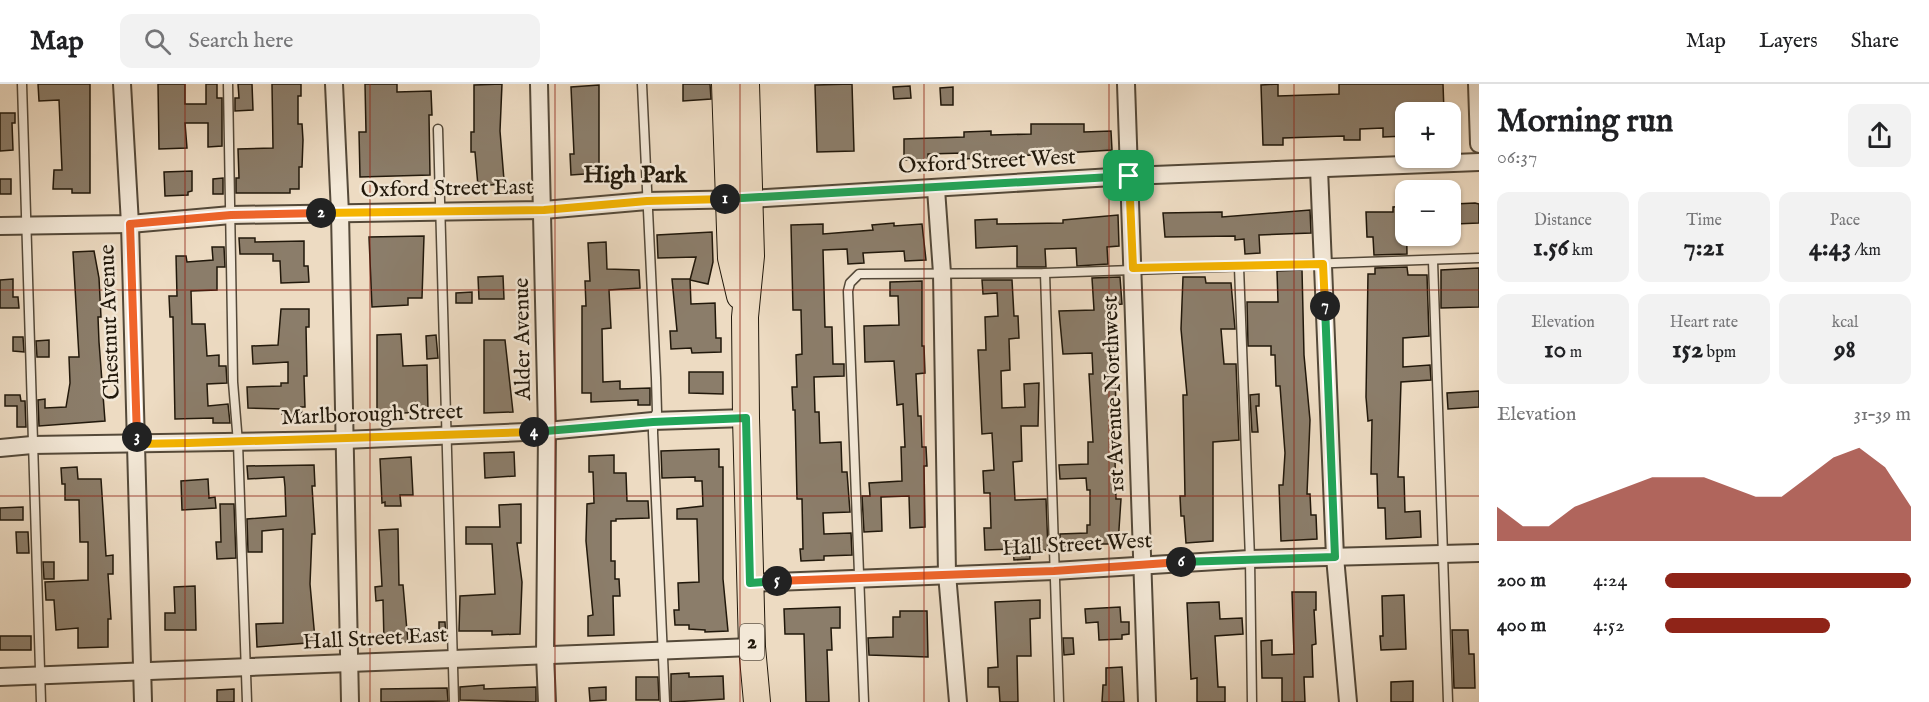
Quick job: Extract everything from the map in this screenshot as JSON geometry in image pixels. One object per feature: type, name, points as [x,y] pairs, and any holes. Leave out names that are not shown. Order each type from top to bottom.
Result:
[{"type":"main road","name":"2","points":[[725,84],[739,199]]},
{"type":"main road","name":"2","points":[[746,84],[739,199],[731,258],[745,317],[750,583],[757,702]]},
{"type":"street","name":"Chestnut Avenue","points":[[122,84],[130,224],[143,702]]},
{"type":"street","points":[[334,84],[340,213],[350,702]]},
{"type":"street","name":"Alder Avenue","points":[[539,84],[548,431],[545,655],[547,702]]},
{"type":"street","name":"1st Avenue Northwest","points":[[1126,84],[1147,702]]},
{"type":"street","points":[[1477,84],[1479,144]]},
{"type":"street","name":"Oxford Street West","points":[[739,199],[1129,176],[1479,162]]},
{"type":"street","points":[[1319,169],[1335,557],[1348,702]]},
{"type":"street","points":[[936,189],[942,273],[946,574],[958,702]]},
{"type":"street","name":"Oxford Street East","points":[[0,226],[130,224],[231,215],[544,210],[647,201],[739,199]]},
{"type":"street","name":"Marlborough Street","points":[[0,448],[32,445],[344,440],[548,431],[653,422],[746,418]]},
{"type":"street","name":"Hall Street West","points":[[750,583],[1054,571],[1250,559],[1479,553]]},
{"type":"street","name":"Hall Street East","points":[[0,677],[453,657],[752,647]]},
{"type":"lane","points":[[22,84],[24,224],[41,702]]},
{"type":"lane","points":[[228,84],[233,382],[238,443],[247,702]]},
{"type":"lane","points":[[642,84],[657,412],[653,422],[665,702]]},
{"type":"lane","points":[[438,129],[453,702]]},
{"type":"lane","points":[[864,702],[850,283],[859,274],[1045,273],[1133,268],[1239,267],[1479,258]]},
{"type":"lane","points":[[1433,261],[1448,702]]},
{"type":"lane","points":[[1239,267],[1250,559],[1252,702]]},
{"type":"lane","points":[[1045,273],[1059,702]]},
{"type":"building","points":[[38,84],[90,84],[90,193],[72,193],[72,189],[53,189],[54,170],[62,170],[59,100],[39,101]]},
{"type":"building","points":[[158,84],[185,84],[185,104],[206,104],[206,84],[217,84],[217,98],[222,98],[222,146],[208,147],[208,123],[185,123],[187,148],[159,149]]},
{"type":"building","points":[[238,84],[252,84],[253,110],[235,111],[235,98],[239,98]]},
{"type":"building","points":[[272,84],[301,84],[301,96],[298,96],[298,124],[302,124],[303,140],[299,189],[290,189],[290,193],[236,193],[236,178],[239,178],[238,149],[273,148]]},
{"type":"building","points":[[365,84],[397,84],[397,92],[431,91],[430,175],[360,177],[359,132],[366,132]]},
{"type":"building","points":[[502,84],[500,131],[504,180],[502,184],[478,186],[475,152],[471,152],[471,132],[474,132],[474,85]]},
{"type":"building","points":[[683,84],[710,84],[711,99],[683,101]]},
{"type":"building","points":[[852,84],[854,151],[817,152],[815,85]]},
{"type":"building","points":[[1278,84],[1278,96],[1339,94],[1339,84],[1443,84],[1444,102],[1395,102],[1395,136],[1383,137],[1383,128],[1360,129],[1360,140],[1344,140],[1344,136],[1283,138],[1283,145],[1263,145],[1261,85]]},
{"type":"building","points":[[599,85],[599,173],[571,175],[570,154],[574,154],[571,87]]},
{"type":"building","points":[[910,86],[911,98],[894,99],[893,87]]},
{"type":"building","points":[[953,87],[953,105],[941,105],[940,88]]},
{"type":"building","points":[[0,113],[15,113],[15,123],[12,123],[13,150],[0,151]]},
{"type":"building","points":[[1031,124],[1084,124],[1084,132],[1111,131],[1112,150],[965,159],[964,153],[928,154],[928,160],[904,160],[904,139],[964,137],[964,132],[991,131],[991,135],[1031,134]]},
{"type":"building","points":[[192,171],[192,191],[188,192],[188,195],[165,196],[164,172]]},
{"type":"building","points":[[223,178],[223,194],[213,194],[213,179]]},
{"type":"building","points":[[0,179],[11,179],[11,194],[0,194]]},
{"type":"building","points":[[1461,204],[1479,204],[1479,223],[1461,224]]},
{"type":"building","points":[[1393,207],[1395,207],[1395,246],[1407,246],[1407,254],[1374,255],[1373,237],[1367,237],[1366,212],[1393,212]]},
{"type":"building","points":[[1310,210],[1311,233],[1259,235],[1260,253],[1245,254],[1244,239],[1235,240],[1235,236],[1165,237],[1163,213],[1222,212],[1222,217]]},
{"type":"building","points":[[1118,215],[1119,246],[1107,247],[1108,264],[1077,266],[1076,248],[1045,249],[1046,267],[1017,267],[1017,246],[976,248],[975,220],[997,219],[997,224],[1063,223],[1063,220]]},
{"type":"building","points":[[894,223],[894,226],[922,224],[926,260],[905,261],[904,251],[863,253],[864,263],[848,264],[847,249],[823,250],[825,327],[832,327],[833,364],[844,364],[844,376],[814,377],[815,412],[819,412],[820,443],[841,442],[842,472],[847,472],[850,512],[823,513],[824,534],[851,533],[852,555],[824,556],[824,560],[801,561],[800,549],[803,549],[802,499],[797,499],[795,410],[793,410],[792,387],[797,387],[796,355],[802,354],[801,310],[793,310],[791,225],[823,224],[823,234],[873,230],[872,225]]},
{"type":"building","points":[[712,232],[713,262],[708,284],[690,280],[696,257],[658,258],[657,235]]},
{"type":"building","points":[[424,236],[422,298],[408,298],[408,305],[372,307],[369,237]]},
{"type":"building","points":[[239,238],[255,238],[255,242],[304,241],[304,266],[308,266],[309,282],[281,283],[280,261],[273,261],[273,254],[240,254]]},
{"type":"building","points":[[606,242],[607,269],[639,270],[640,288],[609,290],[611,328],[602,329],[603,382],[620,381],[620,389],[650,388],[650,405],[638,405],[638,400],[591,402],[591,393],[582,393],[582,306],[586,306],[585,281],[590,281],[588,243]]},
{"type":"building","points":[[212,247],[224,247],[225,267],[217,267],[217,290],[191,291],[192,324],[205,324],[207,356],[219,355],[219,366],[226,366],[227,383],[207,384],[208,406],[228,404],[230,423],[213,423],[213,418],[175,419],[173,317],[170,317],[169,296],[177,296],[176,256],[186,256],[187,262],[213,260]]},
{"type":"building","points":[[94,251],[99,278],[101,317],[98,317],[99,342],[105,421],[39,426],[38,400],[45,399],[45,408],[66,407],[70,383],[69,357],[79,357],[73,252]]},
{"type":"building","points":[[1407,267],[1408,275],[1427,275],[1429,336],[1403,338],[1403,367],[1430,365],[1431,380],[1401,382],[1398,477],[1404,477],[1405,512],[1420,511],[1421,537],[1386,539],[1385,508],[1378,508],[1377,474],[1371,474],[1372,420],[1368,421],[1366,397],[1368,274],[1375,274],[1375,268]]},
{"type":"building","points":[[1479,268],[1479,307],[1441,308],[1441,270]]},
{"type":"building","points":[[1302,270],[1304,355],[1310,420],[1307,494],[1310,494],[1311,515],[1316,515],[1317,539],[1281,541],[1279,485],[1283,485],[1285,453],[1280,386],[1276,386],[1275,355],[1271,355],[1271,346],[1248,346],[1247,302],[1278,302],[1277,271]]},
{"type":"building","points":[[503,276],[504,299],[479,299],[478,277]]},
{"type":"building","points":[[1120,277],[1122,304],[1113,305],[1116,408],[1119,407],[1120,426],[1117,426],[1115,460],[1116,499],[1121,499],[1118,544],[1071,544],[1071,549],[1060,550],[1060,534],[1087,533],[1087,525],[1090,525],[1090,490],[1087,490],[1086,478],[1060,479],[1059,465],[1088,464],[1088,442],[1093,442],[1089,374],[1093,374],[1092,353],[1063,354],[1059,311],[1094,310],[1092,278]]},
{"type":"building","points":[[1183,277],[1205,277],[1206,283],[1231,283],[1235,329],[1221,329],[1224,364],[1236,364],[1239,440],[1213,442],[1213,541],[1186,543],[1180,496],[1185,496],[1183,395],[1187,395],[1181,329]]},
{"type":"building","points":[[13,279],[13,297],[18,297],[19,308],[0,308],[0,280]]},
{"type":"building","points":[[672,279],[690,279],[691,304],[715,303],[716,338],[721,338],[721,352],[692,353],[691,348],[671,349],[670,331],[677,331]]},
{"type":"building","points":[[982,280],[1012,280],[1014,316],[1018,316],[1019,338],[1009,339],[1010,370],[1001,371],[1002,408],[1025,407],[1024,384],[1039,383],[1038,426],[1021,426],[1022,461],[1013,462],[1015,500],[1046,499],[1048,550],[1030,551],[1030,559],[1014,560],[1013,549],[985,550],[984,528],[991,528],[990,493],[984,493],[983,471],[994,470],[992,433],[982,434],[978,350],[986,350],[985,317],[998,316],[997,293],[983,294]]},
{"type":"building","points":[[922,281],[922,346],[924,346],[925,373],[916,374],[922,447],[926,447],[925,527],[910,528],[909,496],[881,497],[882,531],[864,532],[862,496],[870,496],[869,483],[902,481],[901,447],[905,447],[903,404],[897,405],[894,361],[865,362],[864,326],[899,325],[898,296],[890,296],[890,282]]},
{"type":"building","points":[[472,292],[472,303],[456,303],[456,293]]},
{"type":"building","points":[[281,309],[309,309],[309,327],[306,327],[307,376],[304,376],[305,407],[301,407],[302,414],[282,414],[282,409],[248,408],[247,387],[281,386],[281,383],[288,383],[288,362],[253,364],[252,346],[278,345]]},
{"type":"building","points":[[401,334],[403,366],[427,365],[428,412],[377,414],[377,335]]},
{"type":"building","points":[[436,335],[438,358],[427,359],[426,336]]},
{"type":"building","points":[[13,337],[23,337],[24,352],[13,351]]},
{"type":"building","points":[[49,340],[49,357],[37,357],[36,341]]},
{"type":"building","points":[[484,340],[505,340],[513,412],[484,413]]},
{"type":"building","points":[[689,372],[723,372],[723,394],[689,393]]},
{"type":"building","points":[[1479,391],[1479,407],[1448,409],[1447,393]]},
{"type":"building","points":[[1259,394],[1259,406],[1256,406],[1258,432],[1252,432],[1250,395]]},
{"type":"building","points":[[5,395],[20,395],[21,401],[25,401],[26,427],[17,427],[17,406],[5,406]]},
{"type":"building","points":[[719,449],[719,467],[723,467],[723,579],[728,631],[705,632],[705,630],[689,629],[689,625],[675,625],[674,610],[679,610],[678,583],[699,582],[697,519],[677,519],[677,509],[703,506],[702,481],[695,481],[695,477],[662,478],[661,451]]},
{"type":"building","points":[[514,452],[515,476],[485,478],[484,453]]},
{"type":"building","points":[[614,455],[614,473],[626,473],[627,501],[648,501],[649,518],[611,521],[611,561],[615,561],[615,579],[619,579],[620,596],[613,596],[614,635],[588,636],[588,616],[593,615],[586,541],[587,504],[594,503],[593,472],[589,472],[589,456]]},
{"type":"building","points":[[411,457],[413,495],[400,495],[401,506],[385,506],[385,502],[382,503],[380,459]]},
{"type":"building","points":[[314,465],[315,486],[312,486],[315,534],[312,534],[310,584],[315,639],[306,640],[307,643],[257,647],[256,624],[283,623],[283,529],[262,531],[262,552],[248,552],[247,519],[286,516],[285,487],[284,477],[248,479],[247,466]]},
{"type":"building","points":[[77,467],[78,479],[101,479],[106,556],[113,555],[113,574],[108,574],[111,619],[108,619],[108,647],[78,648],[78,628],[56,630],[54,600],[46,600],[45,582],[88,580],[88,542],[80,542],[79,500],[65,500],[65,484],[62,484],[61,468]]},
{"type":"building","points":[[208,479],[209,498],[215,497],[216,508],[182,510],[181,481]]},
{"type":"building","points":[[220,504],[234,504],[236,558],[217,559],[216,542],[221,542]]},
{"type":"building","points":[[521,504],[521,543],[517,543],[522,582],[520,634],[492,635],[492,631],[459,631],[460,596],[495,594],[492,544],[466,544],[466,527],[500,527],[499,505]]},
{"type":"building","points":[[23,507],[23,520],[0,520],[0,508]]},
{"type":"building","points":[[398,529],[399,585],[403,585],[408,642],[384,642],[383,600],[376,601],[375,587],[382,586],[379,530]]},
{"type":"building","points":[[16,532],[28,532],[29,553],[17,553]]},
{"type":"building","points":[[43,562],[54,562],[54,579],[44,579]]},
{"type":"building","points":[[195,586],[196,630],[165,630],[165,613],[175,613],[174,587]]},
{"type":"building","points":[[1292,592],[1316,592],[1316,610],[1314,610],[1316,644],[1312,645],[1313,677],[1304,677],[1305,702],[1282,702],[1282,678],[1262,678],[1261,641],[1272,640],[1272,655],[1294,654]]},
{"type":"building","points":[[1404,595],[1406,649],[1381,650],[1382,596]]},
{"type":"building","points":[[1040,600],[1040,618],[1030,619],[1031,656],[1017,656],[1018,702],[1000,702],[999,687],[988,687],[988,668],[998,667],[995,602]]},
{"type":"building","points":[[1219,602],[1220,619],[1242,618],[1243,634],[1215,636],[1218,687],[1225,687],[1225,702],[1197,702],[1197,678],[1191,679],[1187,603]]},
{"type":"building","points":[[840,607],[840,628],[831,628],[832,650],[827,650],[829,702],[806,702],[804,634],[785,634],[784,609]]},
{"type":"building","points":[[1120,607],[1121,622],[1129,622],[1129,634],[1122,635],[1122,639],[1099,640],[1098,622],[1086,623],[1085,609]]},
{"type":"building","points":[[900,611],[927,611],[928,657],[869,655],[868,638],[893,637],[893,617],[900,617]]},
{"type":"building","points":[[439,622],[445,622],[446,641],[439,641]]},
{"type":"building","points":[[1452,630],[1468,630],[1469,654],[1474,654],[1475,688],[1454,688]]},
{"type":"building","points":[[0,636],[31,636],[31,650],[0,650]]},
{"type":"building","points":[[1063,638],[1073,638],[1074,654],[1064,655]]},
{"type":"building","points":[[1122,667],[1124,702],[1102,702],[1103,685],[1106,685],[1106,668]]},
{"type":"building","points":[[689,673],[689,677],[723,676],[724,699],[671,702],[671,674]]},
{"type":"building","points":[[636,677],[658,677],[659,700],[636,700]]},
{"type":"building","points":[[1413,681],[1413,702],[1391,702],[1391,682]]},
{"type":"building","points":[[484,685],[484,689],[536,687],[536,702],[460,700],[460,687]]},
{"type":"building","points":[[606,687],[606,700],[590,701],[589,688]]},
{"type":"building","points":[[447,688],[448,701],[381,702],[381,689]]},
{"type":"building","points":[[234,689],[234,702],[217,702],[217,690]]},
{"type":"district","name":"High Park","points":[[635,175]]},
{"type":"route","points":[[1129,176],[1133,268],[1323,264],[1335,557],[750,583],[746,418],[653,422],[548,431],[344,440],[137,444],[130,224],[231,215],[544,210],[647,201],[750,199],[1129,176]]}]
